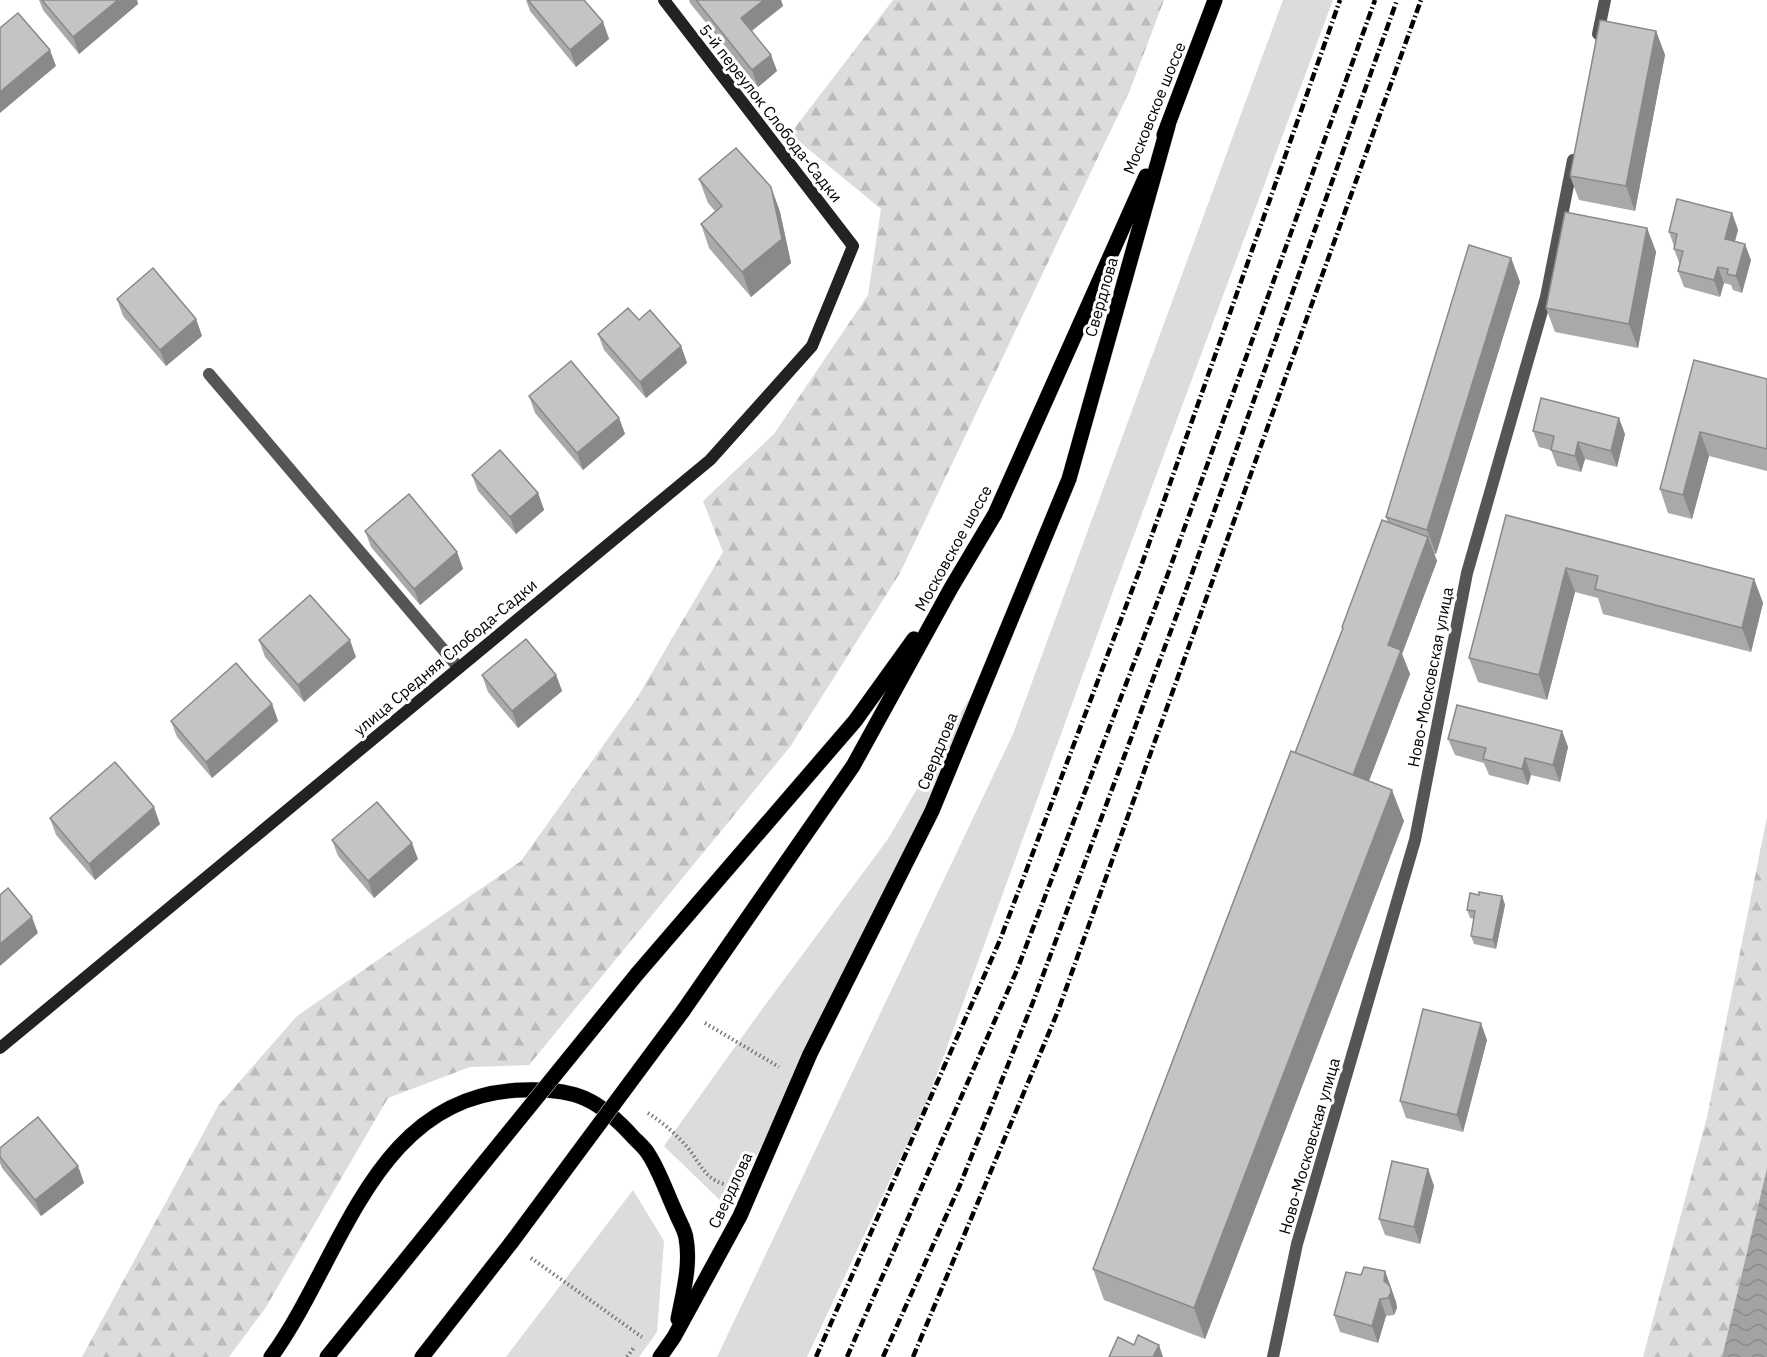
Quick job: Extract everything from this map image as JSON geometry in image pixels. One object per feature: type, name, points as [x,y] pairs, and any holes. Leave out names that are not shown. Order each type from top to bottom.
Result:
[{"type":"main road","name":"Московское шоссе","points":[[422,1357],[511,1243],[684,1011],[853,766],[951,588],[995,514],[1168,126],[1215,0]]},
{"type":"main road","name":"Свердлова","points":[[660,1357],[674,1337],[740,1216],[810,1054],[932,811],[1068,479],[1168,126]]},
{"type":"main road","points":[[327,1357],[637,974],[855,721],[951,588]]},
{"type":"main road","points":[[271,1357],[310,1292],[353,1210],[390,1156],[424,1123],[461,1101],[503,1090],[553,1089],[589,1099],[616,1118],[649,1154],[686,1237],[687,1276],[674,1337]]},
{"type":"street","name":"5-й переулок Слобода-Садки","points":[[664,0],[853,246]]},
{"type":"street","points":[[1596,46],[1605,0]]},
{"type":"street","name":"Ново-Московская улица","points":[[1273,1357],[1297,1244],[1415,840],[1467,573],[1546,297],[1575,148]]},
{"type":"street","name":"улица Средняя Слобода-Садки","points":[[0,1048],[710,460],[812,346],[853,246]]},
{"type":"street","points":[[209,374],[458,668]]},
{"type":"path","points":[[684,1011],[780,1067]]},
{"type":"path","points":[[511,1243],[642,1337]]},
{"type":"green space","points":[[893,0],[1164,0],[1130,90],[900,573],[790,747],[529,1065],[470,1067],[388,1098],[266,1307],[229,1357],[82,1357],[218,1106],[297,1016],[521,861],[637,698],[723,552],[703,501],[774,434],[868,295],[881,209],[790,134]]},
{"type":"green space","points":[[1283,0],[1333,0],[1115,586],[928,1099],[807,1357],[717,1357],[1013,734]]},
{"type":"green space","points":[[1039,578],[730,1210],[664,1146],[888,839]]},
{"type":"green space","points":[[1767,817],[1767,1168],[1722,1357],[1643,1357],[1707,1117]]},
{"type":"green space","points":[[633,1190],[664,1241],[657,1332],[639,1357],[506,1357]]},
{"type":"water","points":[[1767,1168],[1767,1357],[1722,1357]]},
{"type":"building","points":[[42,0],[118,0],[73,37]]},
{"type":"building","points":[[528,0],[584,0],[603,22],[570,50]]},
{"type":"building","points":[[696,0],[764,0],[741,18],[771,55],[752,70]]},
{"type":"building","points":[[18,13],[50,50],[0,92],[0,28]]},
{"type":"building","points":[[1600,20],[1656,31],[1626,186],[1570,176]]},
{"type":"building","points":[[736,148],[771,187],[782,239],[742,272],[701,224],[722,206],[699,179]]},
{"type":"building","points":[[1677,199],[1732,213],[1725,239],[1745,244],[1736,276],[1727,274],[1728,269],[1718,267],[1714,280],[1678,271],[1683,251],[1674,249],[1677,234],[1669,232]]},
{"type":"building","points":[[1565,212],[1647,228],[1629,324],[1546,308]]},
{"type":"building","points":[[1469,245],[1511,258],[1427,530],[1386,517]]},
{"type":"building","points":[[153,268],[196,319],[160,350],[117,299]]},
{"type":"building","points":[[628,308],[639,320],[650,310],[681,346],[640,382],[598,334]]},
{"type":"building","points":[[1694,360],[1767,379],[1767,449],[1700,432],[1683,495],[1660,489]]},
{"type":"building","points":[[571,361],[619,418],[577,453],[529,396]]},
{"type":"building","points":[[1541,398],[1619,418],[1611,451],[1578,442],[1575,456],[1551,450],[1554,436],[1533,431]]},
{"type":"building","points":[[500,450],[538,493],[510,517],[472,475]]},
{"type":"building","points":[[409,494],[457,552],[414,589],[365,531]]},
{"type":"building","points":[[1506,515],[1754,579],[1742,628],[1595,589],[1598,576],[1566,568],[1539,675],[1469,658]]},
{"type":"building","points":[[1382,520],[1428,537],[1388,645],[1401,650],[1353,775],[1295,753]]},
{"type":"building","points":[[310,595],[350,640],[298,685],[259,640]]},
{"type":"building","points":[[526,639],[556,675],[512,711],[482,675]]},
{"type":"building","points":[[236,663],[272,704],[206,762],[171,721]]},
{"type":"building","points":[[1457,705],[1562,731],[1553,765],[1525,758],[1522,769],[1483,759],[1486,748],[1448,739]]},
{"type":"building","points":[[1291,751],[1392,790],[1194,1308],[1093,1269]]},
{"type":"building","points":[[115,762],[154,807],[89,864],[50,818]]},
{"type":"building","points":[[377,802],[412,843],[368,881],[332,840]]},
{"type":"building","points":[[8,888],[32,917],[0,944],[0,895]]},
{"type":"building","points":[[1479,892],[1502,896],[1493,940],[1471,936],[1475,911],[1467,910],[1470,893],[1479,895]]},
{"type":"building","points":[[1423,1009],[1481,1023],[1457,1115],[1400,1101]]},
{"type":"building","points":[[38,1117],[78,1166],[35,1200],[0,1157],[0,1148]]},
{"type":"building","points":[[1392,1161],[1428,1169],[1414,1227],[1379,1219]]},
{"type":"building","points":[[1364,1267],[1385,1271],[1384,1281],[1390,1286],[1391,1292],[1388,1298],[1380,1299],[1372,1326],[1334,1315],[1346,1272],[1361,1275]]},
{"type":"building","points":[[1138,1335],[1159,1345],[1153,1357],[1109,1357],[1118,1337],[1134,1345]]},
{"type":"railway","points":[[816,1357],[1000,940],[1140,569],[1340,0]]},
{"type":"railway","points":[[847,1357],[1017,970],[1166,579],[1375,0]]},
{"type":"railway","points":[[883,1357],[960,1185],[1033,1002],[1186,590],[1397,0]]},
{"type":"railway","points":[[913,1357],[1058,1011],[1421,0]]}]
